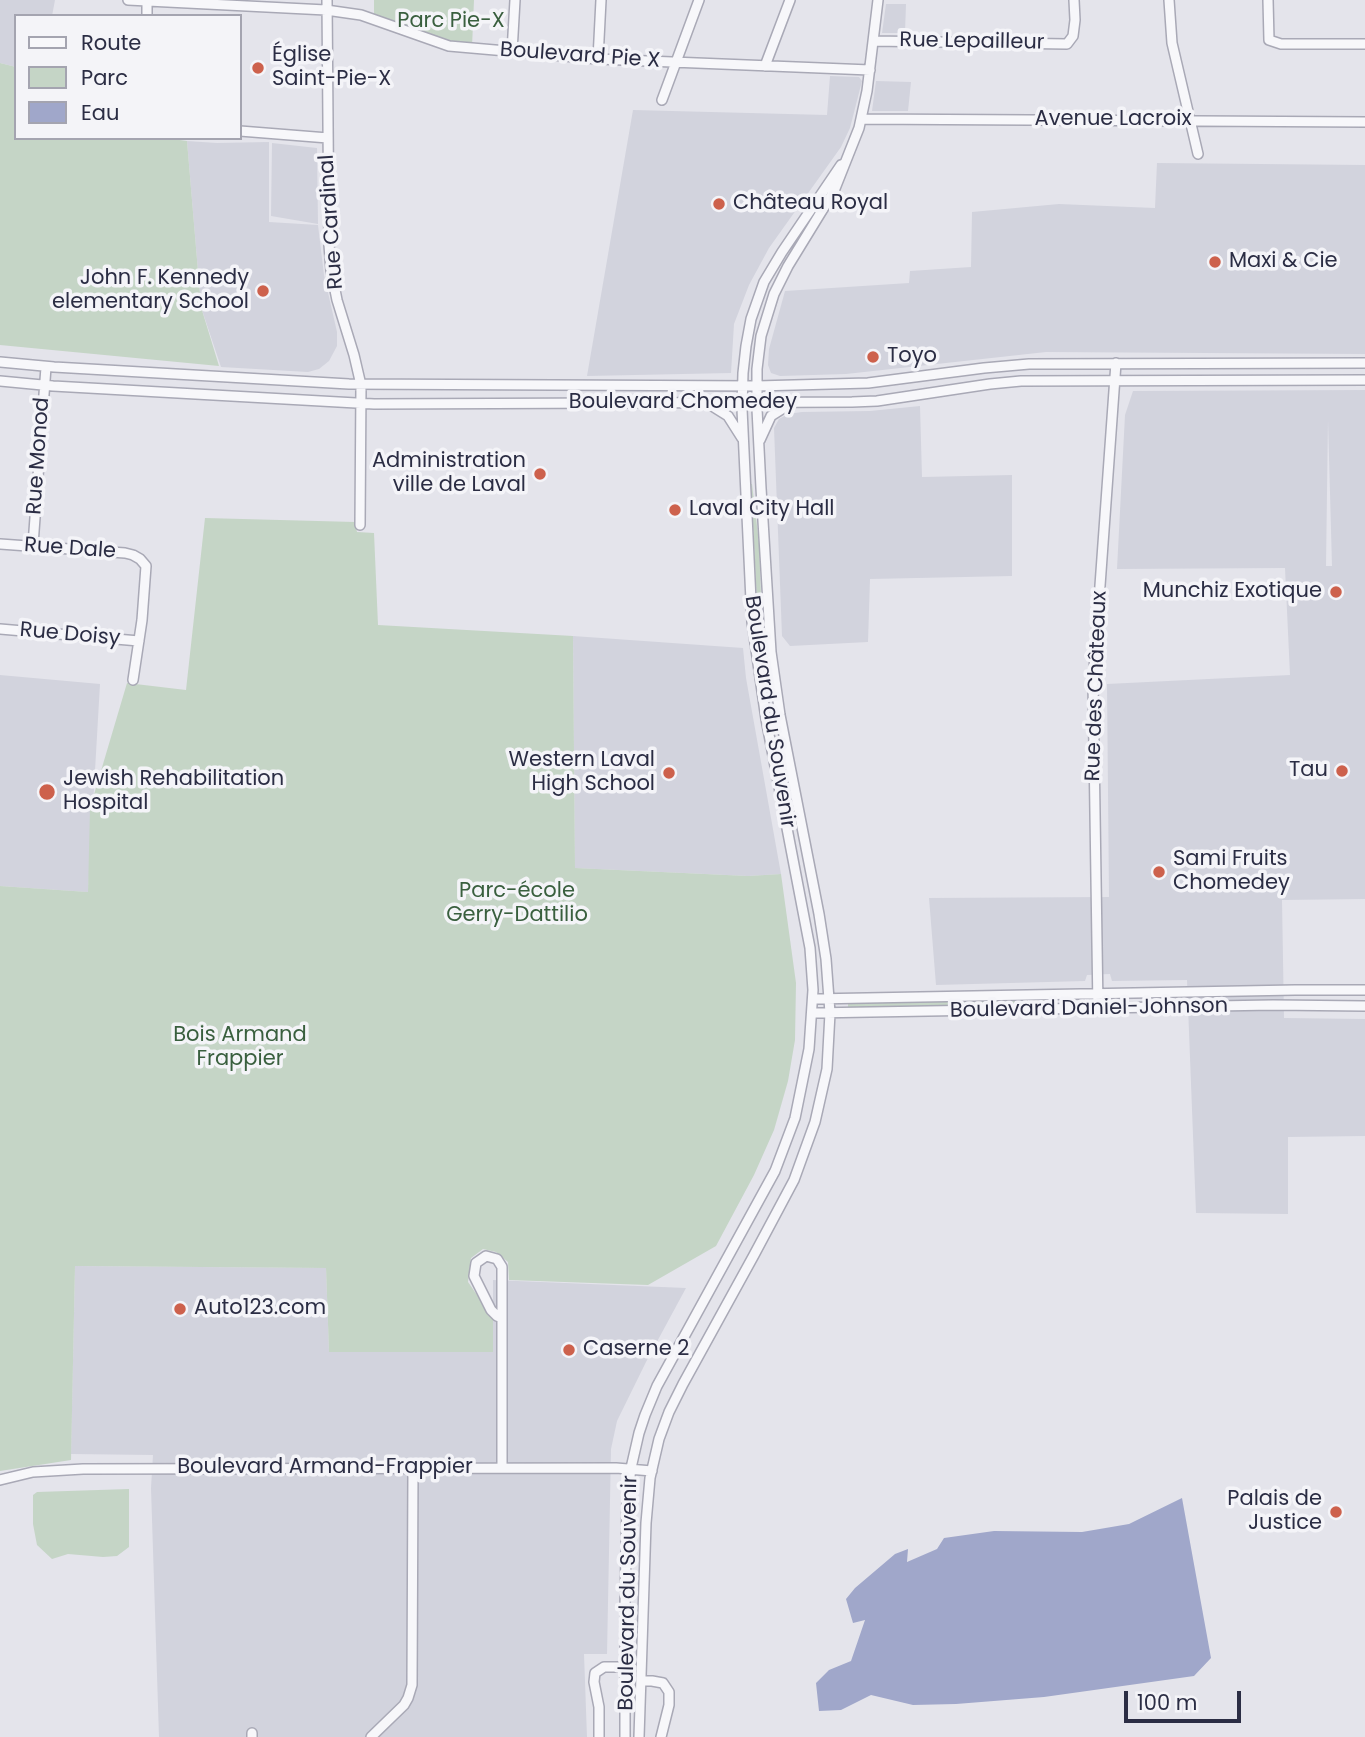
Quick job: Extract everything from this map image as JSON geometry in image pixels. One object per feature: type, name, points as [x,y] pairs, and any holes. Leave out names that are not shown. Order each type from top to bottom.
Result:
[{"type":"street","name":"Boulevard Pie X","points":[[128,0],[243,3],[327,10],[360,15],[449,46],[598,59],[870,71]]},
{"type":"street","name":"Rue Cardinal","points":[[327,0],[331,270],[361,385],[360,524]]},
{"type":"street","points":[[512,52],[515,0]]},
{"type":"street","points":[[598,59],[601,0]]},
{"type":"street","points":[[662,100],[699,0]]},
{"type":"street","points":[[765,66],[790,0]]},
{"type":"street","points":[[850,151],[861,119],[870,71],[878,0]]},
{"type":"street","name":"Rue Lepailleur","points":[[873,41],[1067,44],[1073,36],[1074,0]]},
{"type":"street","points":[[1169,0],[1172,43],[1198,154]]},
{"type":"street","points":[[1268,0],[1269,40],[1281,44],[1365,44]]},
{"type":"street","name":"Avenue Lacroix","points":[[861,119],[1365,122]]},
{"type":"street","points":[[242,131],[328,138]]},
{"type":"street","name":"Boulevard du Souvenir","points":[[625,1737],[628,1502],[631,1468],[642,1423],[653,1396],[763,1194],[784,1149],[795,1118],[809,1049],[813,999],[808,936],[768,727],[752,622],[742,403],[749,329],[763,286],[850,151]]},
{"type":"street","name":"Boulevard du Souvenir","points":[[639,1737],[645,1546],[652,1471],[665,1422],[677,1394],[780,1207],[804,1155],[816,1122],[829,1056],[830,1013],[821,926],[771,655],[757,386],[759,344],[771,301],[788,265],[834,191],[850,151]]},
{"type":"street","name":"Boulevard Chomedey","points":[[0,362],[361,385],[757,386],[869,383],[1017,365],[1365,363]]},
{"type":"street","name":"Rue des Châteaux","points":[[1098,1009],[1093,683],[1116,363]]},
{"type":"street","name":"Rue Monod","points":[[33,545],[46,367]]},
{"type":"street","name":"Boulevard Chomedey","points":[[0,381],[361,404],[708,404],[871,401],[1013,381],[1365,380]]},
{"type":"street","points":[[759,445],[771,416],[791,403]]},
{"type":"street","points":[[708,404],[728,416],[743,439]]},
{"type":"street","name":"Rue Dale","points":[[0,544],[125,553],[140,559],[146,566],[133,680]]},
{"type":"street","name":"Rue Doisy","points":[[0,629],[139,642]]},
{"type":"street","name":"Boulevard Daniel-Johnson","points":[[813,999],[1365,990]]},
{"type":"street","name":"Boulevard Daniel-Johnson","points":[[813,1013],[1273,1005],[1365,1006]]},
{"type":"street","points":[[502,1318],[491,1310],[474,1276],[476,1263],[486,1256],[497,1259],[502,1267],[502,1318],[502,1468]]},
{"type":"street","name":"Boulevard Armand-Frappier","points":[[0,1480],[33,1472],[70,1469],[631,1468],[652,1471]]},
{"type":"street","points":[[371,1737],[404,1705],[412,1685],[413,1469]]},
{"type":"street","points":[[598,1737],[599,1707],[594,1675],[604,1667],[625,1667]]},
{"type":"street","points":[[641,1681],[663,1683],[670,1692],[662,1737]]},
{"type":"shaded area","points":[[0,0],[55,0],[52,14],[14,14],[14,66],[0,63]]},
{"type":"shaded area","points":[[886,4],[906,4],[905,33],[882,33]]},
{"type":"shaded area","points":[[830,76],[859,77],[862,81],[850,128],[841,147],[769,248],[749,285],[734,324],[731,373],[587,376],[633,110],[827,115]]},
{"type":"shaded area","points":[[876,81],[911,82],[908,111],[872,111]]},
{"type":"shaded area","name":"John F. Kennedy elementary School","points":[[187,141],[269,142],[269,222],[318,225],[324,275],[337,332],[337,346],[329,361],[319,369],[308,372],[221,367],[201,307]]},
{"type":"shaded area","points":[[272,143],[317,148],[318,224],[271,216]]},
{"type":"shaded area","points":[[1157,163],[1365,165],[1365,354],[1046,352],[846,374],[780,376],[771,373],[768,365],[769,349],[785,291],[909,283],[910,271],[971,267],[972,212],[1059,204],[1155,208]]},
{"type":"shaded area","points":[[1365,390],[1365,899],[1282,900],[1284,1018],[1365,1019],[1365,1136],[1288,1137],[1288,1214],[1196,1213],[1187,980],[1112,981],[1110,974],[1087,975],[1085,981],[936,985],[929,898],[1109,897],[1107,684],[1290,675],[1285,568],[1117,569],[1125,415],[1133,391]],"holes":[[[1328,420],[1332,566],[1326,566]]]},
{"type":"shaded area","points":[[920,406],[922,477],[1012,475],[1012,576],[870,579],[868,642],[790,646],[782,636],[774,428],[779,419],[788,414]]},
{"type":"shaded area","name":"Western Laval High School","points":[[573,636],[743,648],[781,874],[748,876],[575,868]]},
{"type":"shaded area","name":"Jewish Rehabilitation Hospital","points":[[0,675],[100,684],[88,892],[0,886]]},
{"type":"shaded area","points":[[75,1266],[326,1268],[329,1352],[493,1352],[493,1280],[686,1288],[617,1421],[611,1449],[607,1654],[584,1654],[587,1737],[159,1737],[151,1488],[153,1455],[71,1454]]},
{"type":"green space","name":"Parc Pie-X","points":[[374,0],[474,0],[472,47],[374,20]]},
{"type":"green space","points":[[0,63],[14,66],[14,140],[187,141],[201,307],[219,366],[0,345]]},
{"type":"green space","points":[[751,484],[759,543],[761,596],[758,622]]},
{"type":"green space","name":"Bois Armand Frappier","points":[[205,518],[355,522],[357,532],[374,533],[378,625],[573,636],[575,868],[748,876],[781,874],[796,983],[795,1040],[788,1081],[774,1130],[754,1175],[716,1246],[648,1285],[509,1280],[508,1262],[496,1252],[483,1249],[471,1258],[468,1282],[493,1318],[493,1352],[329,1352],[326,1268],[75,1266],[71,1460],[0,1471],[0,886],[88,892],[90,808],[127,683],[186,690]]},
{"type":"green space","points":[[1045,999],[1009,1005],[848,1008],[848,1003]]},
{"type":"green space","points":[[129,1489],[129,1547],[117,1556],[68,1554],[52,1559],[37,1545],[33,1524],[33,1495],[37,1492]]},
{"type":"water","points":[[1182,1498],[1211,1658],[1194,1676],[1044,1697],[956,1704],[913,1705],[871,1695],[841,1710],[819,1711],[816,1683],[829,1670],[851,1661],[865,1620],[853,1623],[846,1599],[895,1554],[908,1549],[907,1562],[937,1549],[944,1538],[994,1531],[1082,1532],[1129,1524]]},
{"type":"place","name":"Église Saint-Pie-X","points":[[258,68]]},
{"type":"place","name":"Château Royal","points":[[719,204]]},
{"type":"place","name":"Maxi & Cie","points":[[1215,262]]},
{"type":"place","name":"John F. Kennedy elementary School","points":[[263,291]]},
{"type":"place","name":"Toyo","points":[[873,357]]},
{"type":"place","name":"Administration ville de Laval","points":[[540,474]]},
{"type":"place","name":"Laval City Hall","points":[[675,510]]},
{"type":"place","name":"Munchiz Exotique","points":[[1336,592]]},
{"type":"place","name":"Tau","points":[[1342,771]]},
{"type":"place","name":"Western Laval High School","points":[[669,773]]},
{"type":"place","name":"Jewish Rehabilitation Hospital","points":[[47,792]]},
{"type":"place","name":"Sami Fruits Chomedey","points":[[1159,872]]},
{"type":"place","name":"Auto123.com","points":[[180,1309]]},
{"type":"place","name":"Caserne 2","points":[[569,1350]]},
{"type":"place","name":"Palais de Justice","points":[[1336,1512]]},
{"type":"park label","name":"Parc-école Gerry-Dattilio","points":[[517,904]]}]
